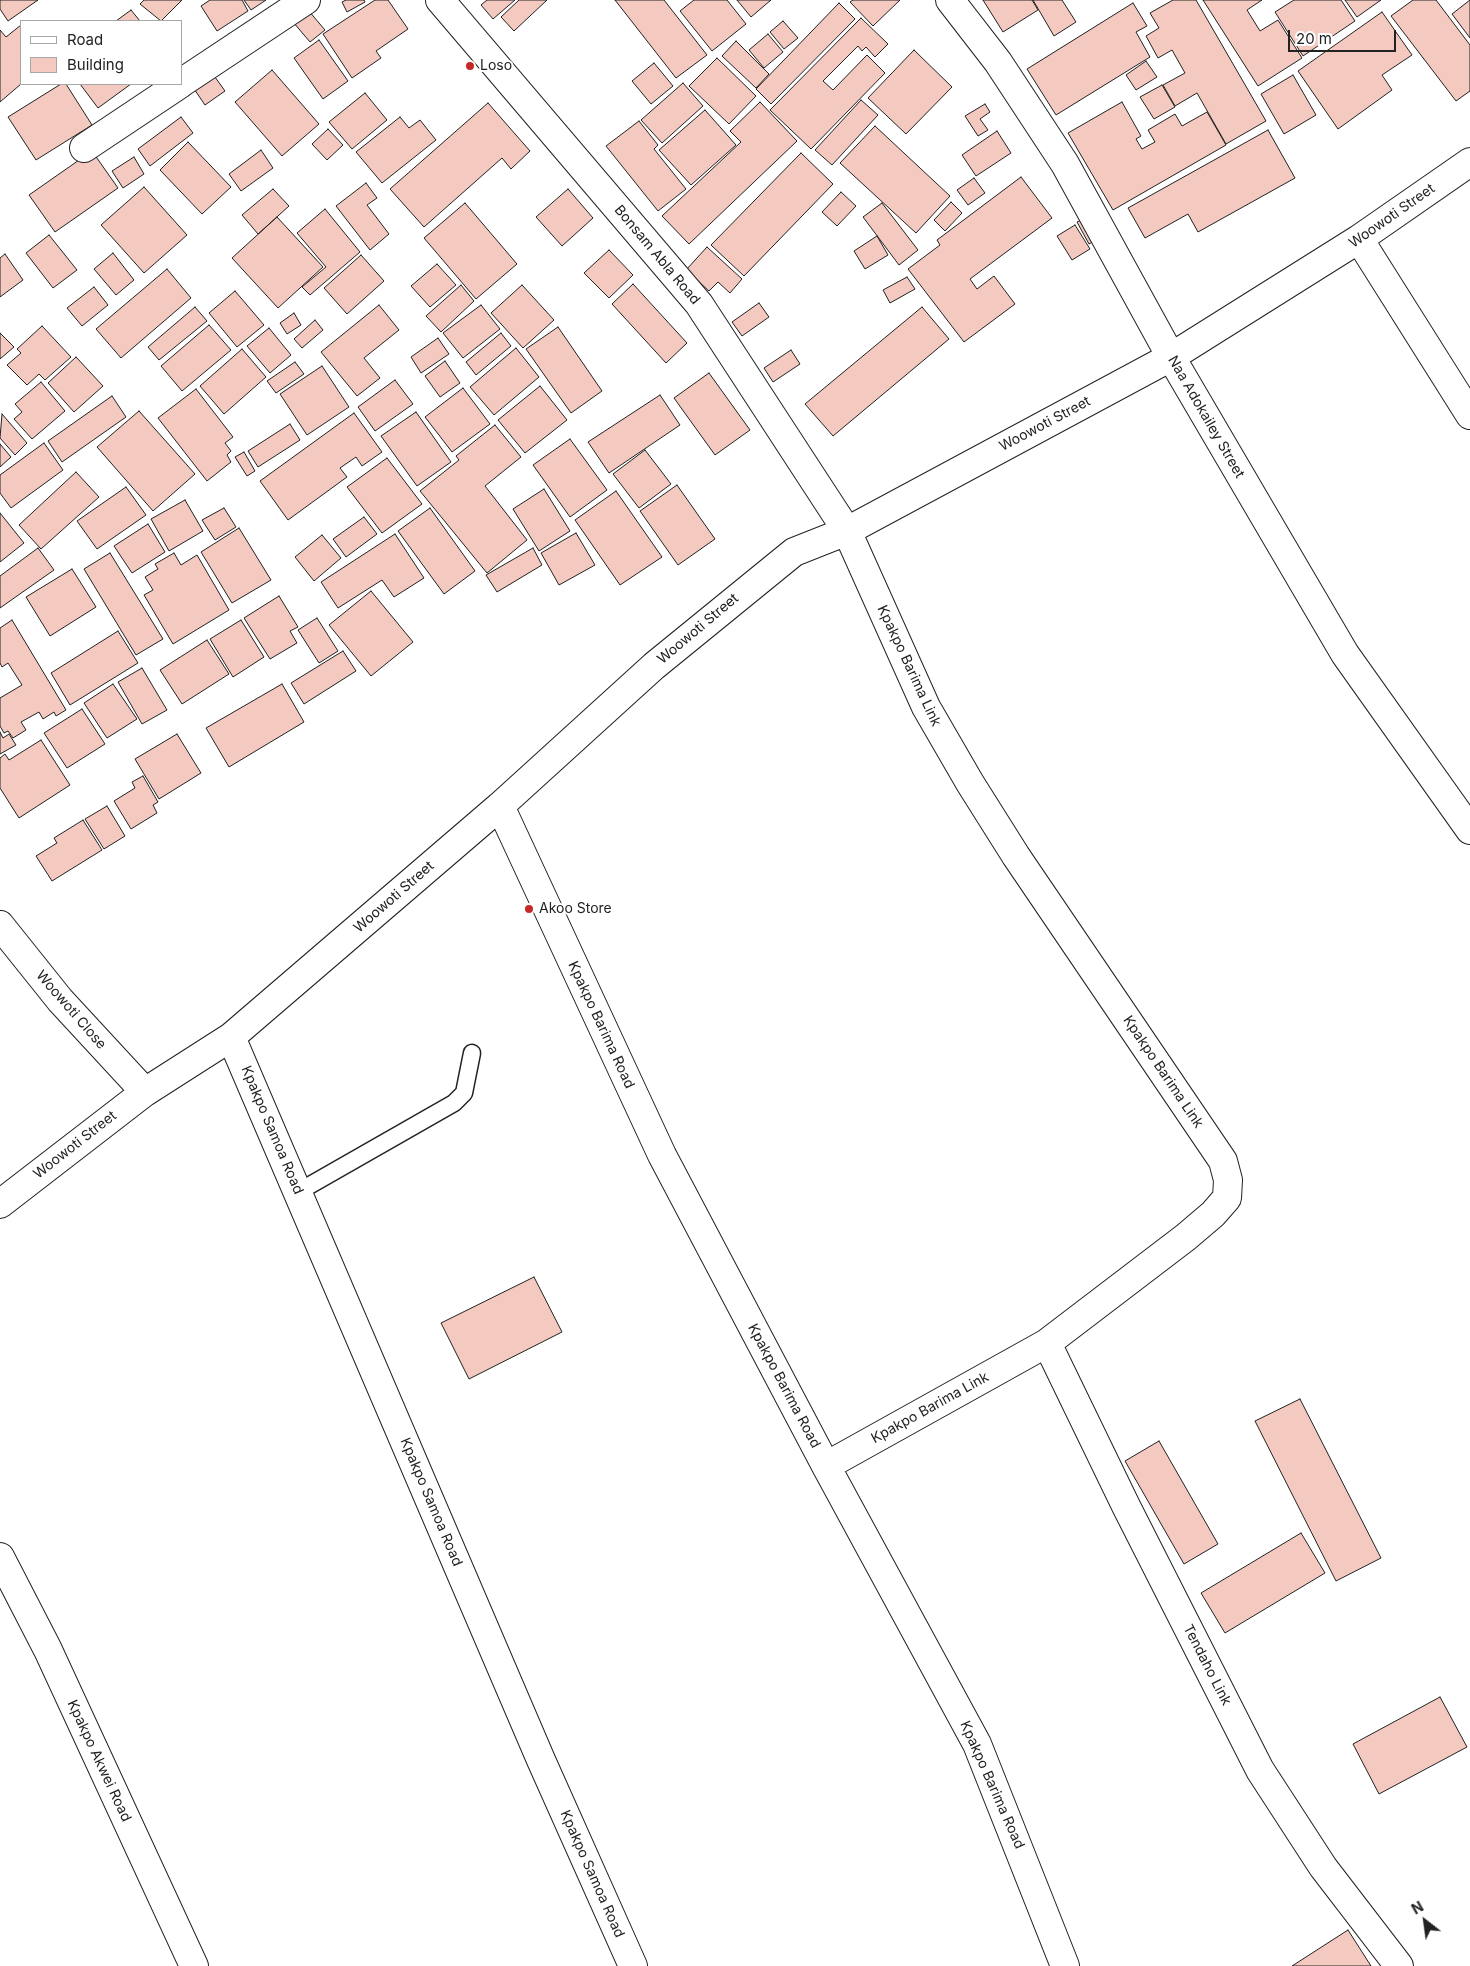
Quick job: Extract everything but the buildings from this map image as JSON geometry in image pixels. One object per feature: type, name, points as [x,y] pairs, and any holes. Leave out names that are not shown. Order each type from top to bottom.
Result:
[{"type":"street","points":[[182,82],[306,0]]},
{"type":"street","name":"Bonsam Abla Road","points":[[440,0],[699,304],[848,531]]},
{"type":"street","name":"Naa Adokailey Street","points":[[950,0],[998,62],[1065,164],[1171,358],[1345,654],[1470,830]]},
{"type":"street","points":[[84,148],[178,85]]},
{"type":"street","name":"Woowoti Street","points":[[0,1204],[145,1092],[232,1037],[500,806],[654,666],[758,579],[794,552],[848,531],[1171,358],[1359,239],[1470,162]]},
{"type":"street","points":[[1359,239],[1470,415]]},
{"type":"street","name":"Kpakpo Barima Link","points":[[826,1466],[1047,1343],[1186,1237],[1213,1214],[1227,1198],[1228,1180],[1223,1161],[1016,856],[926,707],[848,531]]},
{"type":"street","name":"Kpakpo Barima Road","points":[[500,806],[662,1155],[826,1466],[977,1744],[1065,1966]]},
{"type":"street","name":"Woowoti Close","points":[[0,925],[60,1000],[145,1092]]},
{"type":"street","name":"Kpakpo Samoa Road","points":[[232,1037],[542,1760],[633,1966]]},
{"type":"street","name":"Tendaho Link","points":[[1047,1343],[1126,1506],[1260,1770],[1323,1867],[1399,1966]]},
{"type":"street","name":"Kpakpo Akwei Road","points":[[0,1557],[48,1650],[194,1966]]},
{"type":"lane","points":[[298,1192],[454,1103],[464,1093],[472,1053]]},
{"type":"place","name":"Loso","points":[[470,66]]},
{"type":"place","name":"Akoo Store","points":[[529,909]]}]
